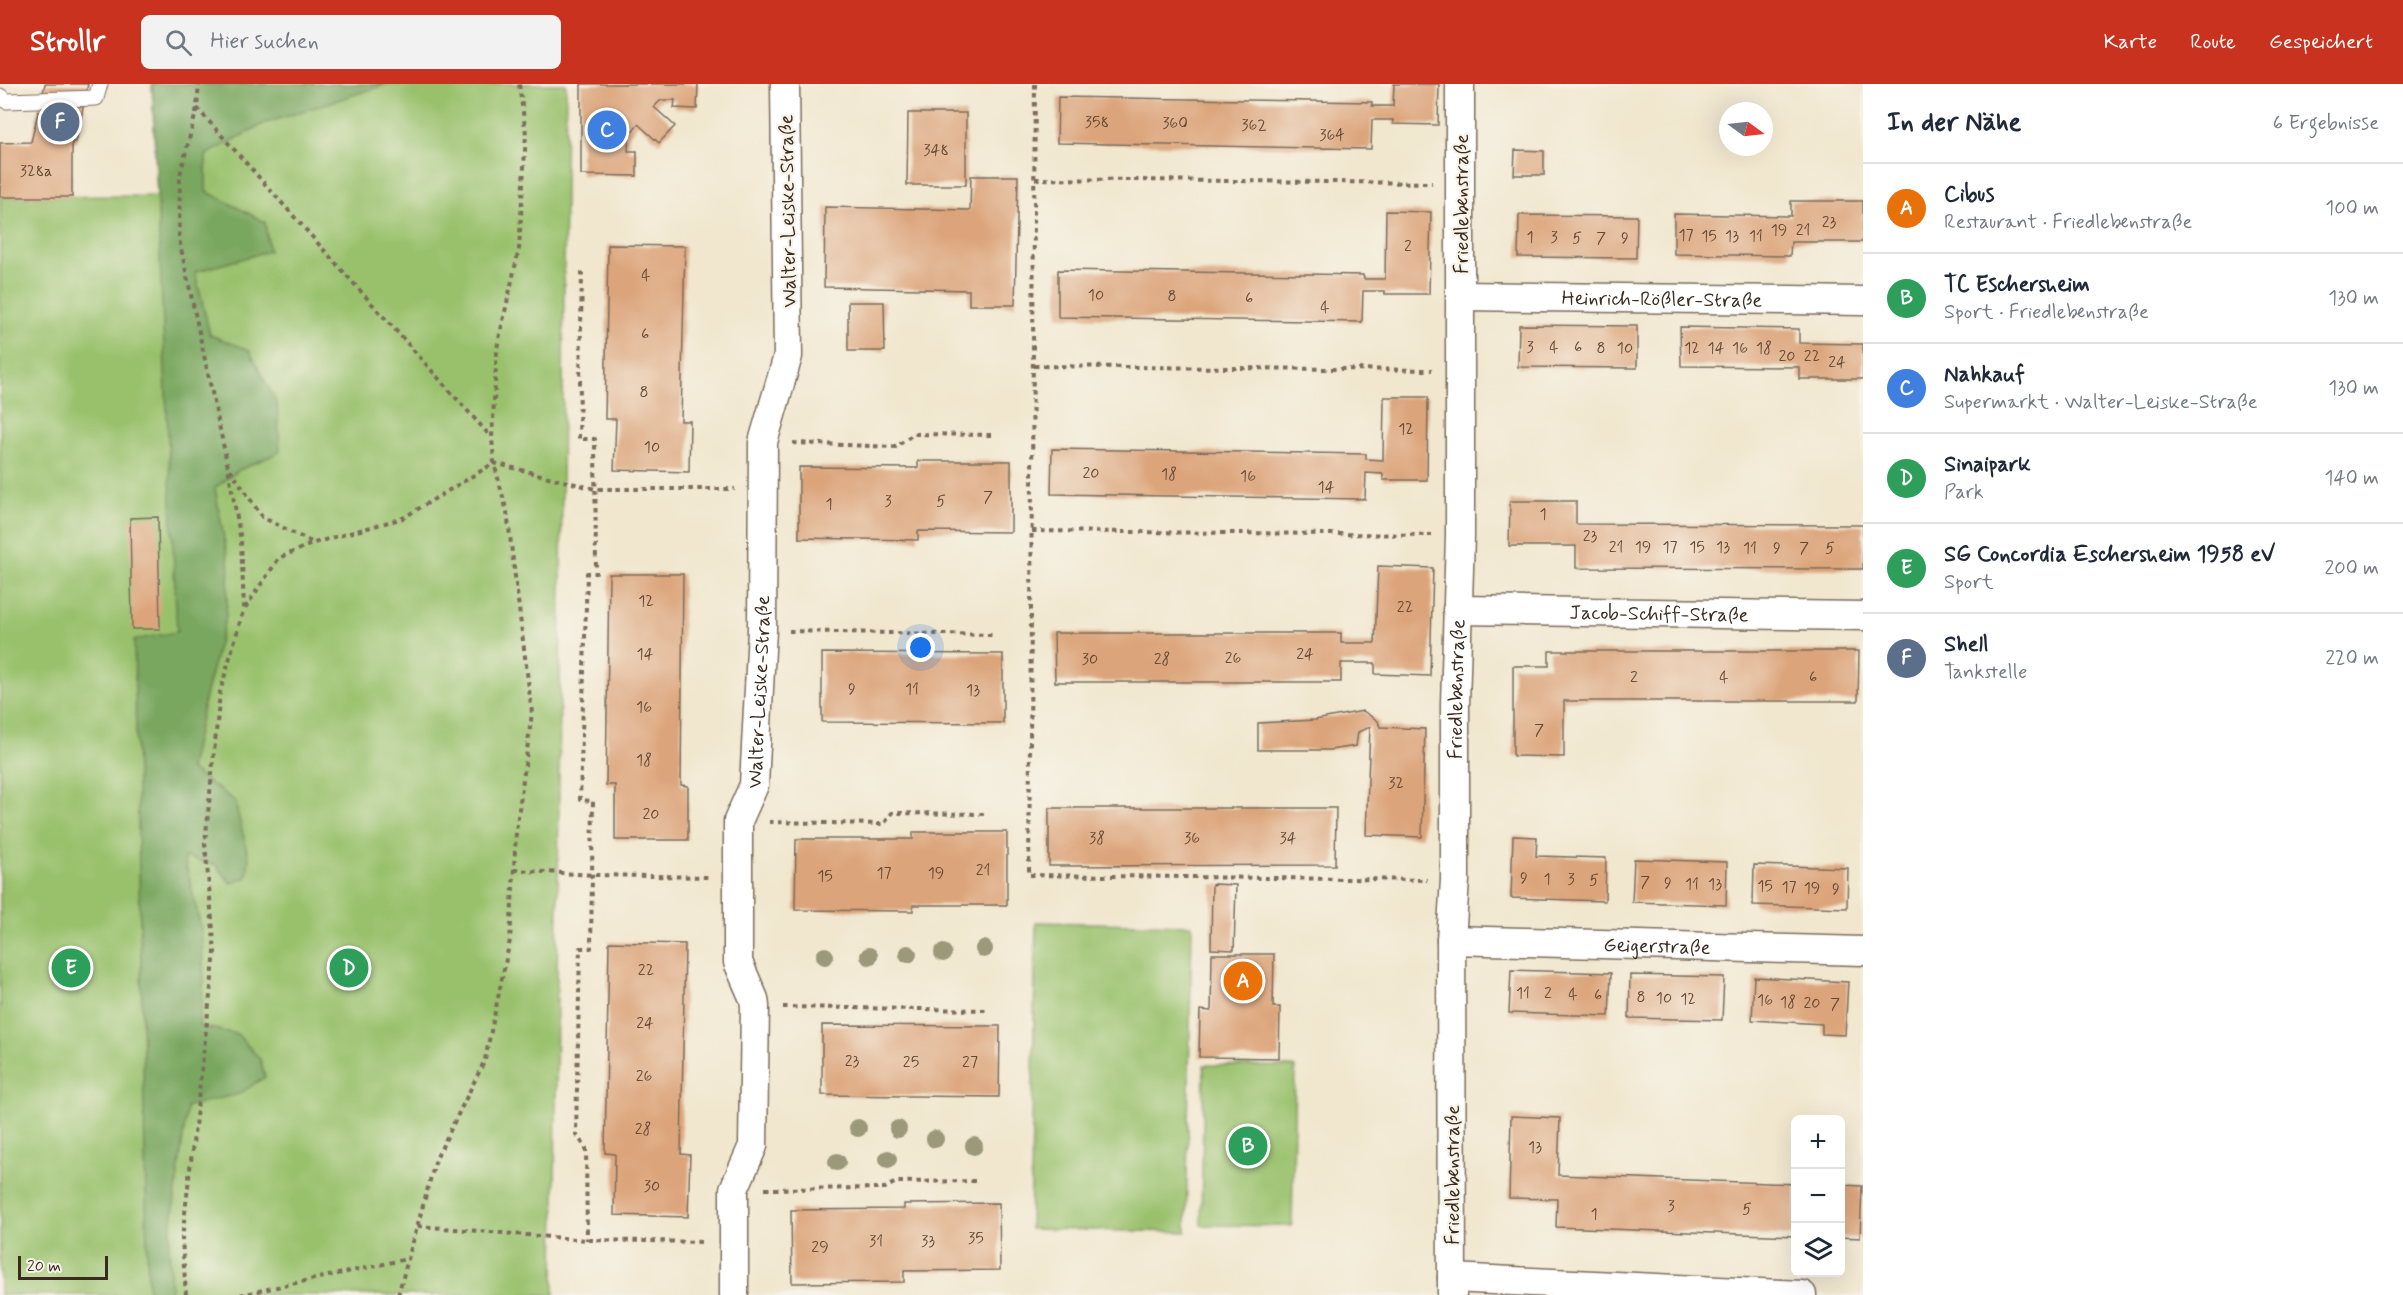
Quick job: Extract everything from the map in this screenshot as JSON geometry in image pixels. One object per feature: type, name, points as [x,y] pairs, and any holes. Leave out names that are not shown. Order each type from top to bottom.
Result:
[{"type":"street","name":"Walter-Leiske-Straße","points":[[734,1295],[734,1189],[753,1146],[755,1006],[738,962],[738,821],[754,785],[762,630],[763,442],[788,356],[785,84]]},
{"type":"street","name":"Friedlebenstraße","points":[[1452,1286],[1450,940],[1455,880],[1457,610],[1460,535],[1460,84]]},
{"type":"street","name":"Heinrich-Rößler-Straße","points":[[1461,296],[1863,301]]},
{"type":"street","name":"Jacob-Schiff-Straße","points":[[1457,610],[1863,616]]},
{"type":"street","name":"Geigerstraße","points":[[1450,940],[1863,951]]},
{"type":"street","points":[[1452,1286],[1802,1295]]},
{"type":"lane","points":[[0,96],[6,101],[96,98],[100,84]]},
{"type":"path","points":[[186,1295],[182,1239],[215,952],[205,844],[220,692],[244,608],[241,541],[228,467],[179,239],[180,175],[197,108],[199,84]]},
{"type":"path","points":[[398,1295],[436,1159],[485,1060],[510,940],[516,832],[532,713],[507,512],[494,463],[492,437],[497,348],[519,249],[526,134],[519,84]]},
{"type":"path","points":[[1035,84],[1029,875],[1455,880]]},
{"type":"path","points":[[197,108],[492,437]]},
{"type":"path","points":[[1035,179],[1460,183]]},
{"type":"path","points":[[582,272],[579,439],[595,439],[596,489],[596,573],[587,573],[580,800],[593,801],[591,948],[580,948],[576,1134],[586,1148],[587,1240]]},
{"type":"path","points":[[1034,366],[1460,370]]},
{"type":"path","points":[[763,442],[896,447],[913,434],[994,435]]},
{"type":"path","points":[[244,608],[279,558],[314,543],[403,518],[494,463],[596,489],[764,489]]},
{"type":"path","points":[[228,467],[262,517],[314,543]]},
{"type":"path","points":[[1032,531],[1460,535]]},
{"type":"path","points":[[762,630],[992,635]]},
{"type":"path","points":[[738,821],[884,824],[892,813],[984,814]]},
{"type":"path","points":[[514,870],[593,875],[737,878]]},
{"type":"path","points":[[755,1006],[986,1010]]},
{"type":"path","points":[[734,1189],[885,1188],[896,1182],[977,1181]]},
{"type":"path","points":[[418,1226],[587,1240],[734,1242]]},
{"type":"path","points":[[240,1295],[407,1259]]},
{"type":"green space","points":[[152,84],[566,84],[554,1295],[0,1295],[0,197],[157,196]]},
{"type":"green space","points":[[152,84],[387,84],[263,124],[206,155],[206,191],[265,222],[269,251],[195,272],[210,335],[249,350],[277,404],[280,452],[239,470],[215,488],[229,566],[226,616],[206,692],[190,769],[235,801],[249,859],[247,877],[231,883],[216,865],[184,857],[201,928],[204,982],[199,1026],[237,1034],[260,1059],[265,1077],[239,1094],[187,1106],[169,1245],[171,1295],[148,1295],[134,640],[177,632]]},
{"type":"green space","points":[[1036,922],[1192,925],[1186,1232],[1030,1229]]},
{"type":"green space","points":[[1204,1065],[1295,1067],[1292,1226],[1201,1225]]},
{"type":"building","points":[[45,84],[88,84],[76,142],[72,142],[72,197],[0,197],[0,143],[31,142]]},
{"type":"building","points":[[581,84],[698,84],[697,109],[674,108],[675,100],[661,100],[654,107],[675,126],[659,143],[638,124],[629,135],[628,151],[637,151],[637,176],[581,175]]},
{"type":"building","points":[[1394,84],[1439,84],[1438,125],[1393,124],[1393,120],[1372,120],[1371,149],[1057,143],[1058,97],[1372,102],[1372,106],[1393,106]]},
{"type":"building","points":[[908,113],[966,113],[966,185],[907,185]]},
{"type":"building","points":[[1515,150],[1544,151],[1544,175],[1514,175]]},
{"type":"building","points":[[971,176],[1018,176],[1015,305],[969,305],[969,290],[824,287],[825,207],[970,210]]},
{"type":"building","points":[[1791,201],[1863,201],[1863,242],[1791,242],[1790,256],[1674,254],[1674,214],[1791,216]]},
{"type":"building","points":[[1386,211],[1431,212],[1429,294],[1385,294],[1385,291],[1363,291],[1362,322],[1058,317],[1058,270],[1363,275],[1364,279],[1385,279]]},
{"type":"building","points":[[1519,215],[1637,216],[1636,258],[1518,257]]},
{"type":"building","points":[[608,245],[685,246],[681,421],[690,421],[689,472],[614,470],[616,419],[605,419]]},
{"type":"building","points":[[848,302],[884,302],[885,351],[848,351]]},
{"type":"building","points":[[1519,325],[1637,326],[1637,368],[1518,367]]},
{"type":"building","points":[[1680,327],[1799,329],[1799,343],[1863,344],[1863,379],[1799,379],[1799,367],[1681,366]]},
{"type":"building","points":[[1384,397],[1428,397],[1427,480],[1383,480],[1383,474],[1366,473],[1365,499],[1051,494],[1052,449],[1366,454],[1366,459],[1383,460]]},
{"type":"building","points":[[918,461],[1011,461],[1011,532],[918,531],[918,540],[799,538],[799,467],[918,468]]},
{"type":"building","points":[[1510,501],[1576,501],[1576,524],[1863,525],[1863,569],[1576,568],[1576,546],[1509,546]]},
{"type":"building","points":[[158,517],[160,629],[132,629],[130,518]]},
{"type":"building","points":[[1378,566],[1433,568],[1430,676],[1375,674],[1375,663],[1341,663],[1341,682],[1055,682],[1054,633],[1341,633],[1341,643],[1375,643]]},
{"type":"building","points":[[609,574],[683,574],[681,785],[688,786],[688,840],[615,840],[615,785],[606,785]]},
{"type":"building","points":[[1549,651],[1859,651],[1858,701],[1564,701],[1564,757],[1513,756],[1513,666],[1549,666]]},
{"type":"building","points":[[822,653],[1003,654],[1003,723],[822,722]]},
{"type":"building","points":[[1363,711],[1378,721],[1380,727],[1425,729],[1422,837],[1366,835],[1370,727],[1358,732],[1356,746],[1330,750],[1258,750],[1258,723],[1315,720]]},
{"type":"building","points":[[1049,808],[1336,808],[1335,865],[1049,866]]},
{"type":"building","points":[[913,832],[1007,832],[1007,905],[913,905],[913,911],[795,910],[796,839],[913,839]]},
{"type":"building","points":[[1513,836],[1537,837],[1536,856],[1606,858],[1605,901],[1511,898]]},
{"type":"building","points":[[1634,859],[1727,862],[1726,905],[1632,902]]},
{"type":"building","points":[[1754,865],[1848,868],[1847,908],[1753,905]]},
{"type":"building","points":[[1212,884],[1236,885],[1234,950],[1211,949]]},
{"type":"building","points":[[609,942],[685,944],[681,1154],[690,1155],[688,1217],[614,1215],[615,1154],[605,1153]]},
{"type":"building","points":[[1212,954],[1274,954],[1273,1007],[1280,1007],[1279,1058],[1199,1057],[1200,1010],[1211,1011]]},
{"type":"building","points":[[1511,970],[1611,973],[1609,1016],[1509,1013]]},
{"type":"building","points":[[1630,975],[1724,977],[1722,1020],[1629,1018]]},
{"type":"building","points":[[1754,977],[1848,982],[1845,1035],[1822,1034],[1822,1024],[1752,1020]]},
{"type":"building","points":[[822,1025],[1000,1026],[999,1097],[822,1095]]},
{"type":"building","points":[[1511,1116],[1560,1118],[1558,1175],[1791,1184],[1791,1236],[1556,1227],[1557,1199],[1509,1198]]},
{"type":"building","points":[[1845,1185],[1862,1186],[1860,1238],[1845,1237]]},
{"type":"building","points":[[999,1203],[1000,1270],[904,1271],[904,1282],[792,1283],[791,1210],[904,1209],[904,1204]]},
{"type":"place","name":"Shell","points":[[60,122]]},
{"type":"place","name":"Nahkauf","points":[[607,130]]},
{"type":"place","name":"SG Concordia Eschersheim 1958 eV","points":[[71,968]]},
{"type":"place","name":"Sinaipark","points":[[349,968]]},
{"type":"place","name":"Cibus","points":[[1243,981]]},
{"type":"place","name":"TC Eschersheim","points":[[1248,1146]]}]
